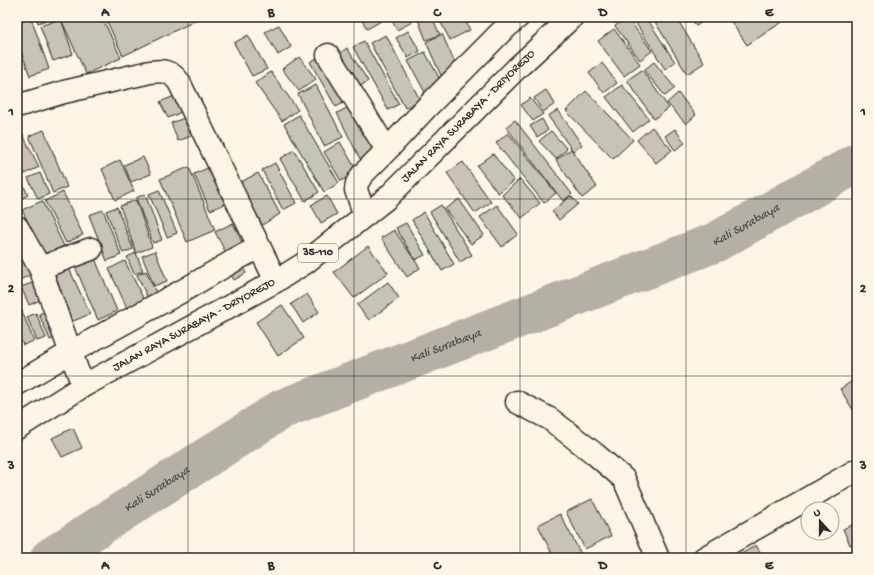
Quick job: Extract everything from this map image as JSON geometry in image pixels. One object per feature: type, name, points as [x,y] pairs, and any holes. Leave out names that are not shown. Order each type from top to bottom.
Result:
[{"type":"street","points":[[366,215],[356,190],[357,183],[362,175],[500,33],[518,17]]},
{"type":"street","name":"JALAN RAYA SURABAYA - DRIYOREJO","points":[[17,428],[83,386],[276,282],[305,263],[387,198],[517,68],[572,17]]},
{"type":"street","points":[[328,55],[387,150]]},
{"type":"street","points":[[17,106],[64,92],[150,72],[157,71],[170,73],[175,76],[180,82],[276,282]]},
{"type":"street","points":[[17,227],[40,268],[83,386]]},
{"type":"street","points":[[17,384],[71,352],[260,247]]},
{"type":"street","points":[[40,268],[91,249]]},
{"type":"street","points":[[517,402],[550,419],[624,479],[658,558]]},
{"type":"street","points":[[704,558],[857,470]]},
{"type":"building","points":[[36,17],[54,17],[38,23]]},
{"type":"building","points":[[60,17],[102,17],[121,58],[86,74]]},
{"type":"building","points":[[105,17],[203,17],[123,56]]},
{"type":"building","points":[[360,17],[381,17],[383,20],[367,29]]},
{"type":"building","points":[[390,17],[409,17],[412,22],[397,30]]},
{"type":"building","points":[[417,17],[432,17],[440,35],[426,40]]},
{"type":"building","points":[[438,17],[464,17],[470,30],[450,40]]},
{"type":"building","points":[[627,17],[652,51],[640,60],[615,26]]},
{"type":"building","points":[[632,17],[646,17],[675,62],[665,69]]},
{"type":"building","points":[[652,17],[676,17],[704,63],[687,74]]},
{"type":"building","points":[[690,17],[708,17],[708,18],[696,26]]},
{"type":"building","points":[[728,17],[790,17],[747,45]]},
{"type":"building","points":[[31,18],[49,69],[30,76],[17,40],[17,23]]},
{"type":"building","points":[[61,19],[73,54],[53,61],[40,26]]},
{"type":"building","points":[[279,25],[291,47],[278,55],[265,32]]},
{"type":"building","points":[[614,29],[640,64],[624,76],[598,41]]},
{"type":"building","points":[[408,31],[420,51],[408,58],[396,38]]},
{"type":"building","points":[[442,34],[459,72],[443,80],[426,42]]},
{"type":"building","points":[[248,35],[267,69],[252,76],[234,43]]},
{"type":"building","points":[[386,35],[420,100],[405,108],[370,43]]},
{"type":"building","points":[[364,41],[399,104],[388,110],[353,47]]},
{"type":"building","points":[[347,48],[368,81],[357,88],[336,56]]},
{"type":"building","points":[[425,52],[444,87],[427,96],[408,61]]},
{"type":"building","points":[[322,55],[347,101],[336,107],[310,62]]},
{"type":"building","points":[[299,57],[316,79],[299,91],[282,69]]},
{"type":"building","points":[[654,62],[675,88],[665,96],[644,70]]},
{"type":"building","points":[[602,63],[617,83],[604,93],[589,73]]},
{"type":"building","points":[[642,70],[669,108],[654,119],[627,80]]},
{"type":"building","points":[[271,72],[298,110],[282,121],[255,83]]},
{"type":"building","points":[[316,85],[343,137],[324,146],[298,94]]},
{"type":"building","points":[[622,85],[649,119],[633,132],[606,97]]},
{"type":"building","points":[[546,90],[555,104],[543,112],[534,98]]},
{"type":"building","points":[[586,91],[633,140],[613,159],[566,111]]},
{"type":"building","points":[[678,93],[696,115],[686,124],[667,103]]},
{"type":"building","points":[[179,94],[186,110],[168,118],[160,102]]},
{"type":"building","points":[[530,98],[543,114],[533,121],[521,105]]},
{"type":"building","points":[[353,105],[376,152],[360,159],[337,113]]},
{"type":"building","points":[[558,110],[582,145],[573,151],[548,116]]},
{"type":"building","points":[[299,115],[339,183],[324,192],[284,124]]},
{"type":"building","points":[[190,116],[197,134],[178,141],[171,123]]},
{"type":"building","points":[[542,119],[548,130],[537,137],[530,126]]},
{"type":"building","points":[[515,120],[572,194],[563,201],[506,127]]},
{"type":"building","points":[[17,123],[39,167],[25,174],[17,159]]},
{"type":"building","points":[[652,127],[672,150],[656,163],[637,140]]},
{"type":"building","points":[[675,129],[685,143],[675,150],[665,136]]},
{"type":"building","points":[[44,130],[67,187],[53,193],[29,136]]},
{"type":"building","points":[[551,131],[567,149],[556,159],[539,141]]},
{"type":"building","points":[[508,133],[556,193],[544,203],[496,143]]},
{"type":"building","points":[[340,142],[357,171],[341,181],[324,152]]},
{"type":"building","points":[[571,149],[597,187],[582,198],[556,160]]},
{"type":"building","points":[[294,150],[319,192],[305,201],[280,159]]},
{"type":"building","points":[[493,154],[514,181],[498,193],[477,166]]},
{"type":"building","points":[[143,157],[151,174],[131,182],[124,165]]},
{"type":"building","points":[[120,160],[134,191],[115,200],[102,169]]},
{"type":"building","points":[[463,162],[491,202],[475,213],[447,173]]},
{"type":"building","points":[[275,163],[296,203],[283,210],[262,170]]},
{"type":"building","points":[[189,167],[215,230],[187,242],[160,179]]},
{"type":"building","points":[[210,167],[225,204],[210,210],[194,174]]},
{"type":"building","points":[[40,173],[49,194],[38,199],[28,178]]},
{"type":"building","points":[[258,173],[280,214],[262,225],[239,183]]},
{"type":"building","points":[[20,178],[28,195],[17,201],[17,180]]},
{"type":"building","points":[[520,179],[540,203],[522,218],[502,195]]},
{"type":"building","points":[[159,190],[177,233],[167,237],[149,194]]},
{"type":"building","points":[[63,192],[83,235],[66,243],[45,201]]},
{"type":"building","points":[[145,194],[162,240],[153,243],[136,198]]},
{"type":"building","points":[[327,196],[337,214],[321,223],[311,205]]},
{"type":"building","points":[[571,196],[578,204],[559,220],[552,211]]},
{"type":"building","points":[[459,199],[484,235],[471,244],[445,209]]},
{"type":"building","points":[[136,200],[152,247],[136,253],[120,206]]},
{"type":"building","points":[[42,201],[64,246],[44,255],[22,210]]},
{"type":"building","points":[[441,205],[472,255],[460,262],[430,212]]},
{"type":"building","points":[[497,205],[518,234],[502,247],[480,217]]},
{"type":"building","points":[[117,207],[133,249],[123,253],[106,211]]},
{"type":"building","points":[[103,210],[121,255],[107,261],[89,215]]},
{"type":"building","points":[[424,212],[454,264],[442,271],[412,220]]},
{"type":"building","points":[[233,223],[242,242],[225,251],[215,232]]},
{"type":"building","points":[[406,223],[425,255],[415,260],[396,228]]},
{"type":"building","points":[[394,230],[420,268],[407,277],[381,238]]},
{"type":"building","points":[[368,246],[388,273],[354,298],[334,272]]},
{"type":"building","points":[[155,251],[167,281],[154,286],[142,256]]},
{"type":"building","points":[[136,253],[143,271],[134,274],[127,257]]},
{"type":"building","points":[[93,254],[117,311],[98,320],[73,262]]},
{"type":"building","points":[[27,257],[34,273],[18,281],[17,262]]},
{"type":"building","points":[[125,261],[144,300],[127,308],[109,269]]},
{"type":"building","points":[[239,261],[246,273],[234,280],[227,268]]},
{"type":"building","points":[[67,264],[90,314],[71,322],[48,272]]},
{"type":"building","points":[[146,271],[159,299],[150,303],[137,275]]},
{"type":"building","points":[[40,280],[47,297],[29,305],[21,287]]},
{"type":"building","points":[[388,282],[399,298],[369,320],[357,305]]},
{"type":"building","points":[[307,294],[319,312],[303,323],[291,304]]},
{"type":"building","points":[[17,299],[34,341],[23,345],[17,331]]},
{"type":"building","points":[[282,305],[304,338],[278,356],[256,322]]},
{"type":"building","points":[[51,309],[62,335],[50,340],[39,314]]},
{"type":"building","points":[[36,313],[46,338],[37,341],[27,317]]},
{"type":"building","points":[[857,378],[857,416],[840,389]]},
{"type":"building","points":[[73,428],[82,448],[62,457],[52,438]]},
{"type":"building","points":[[592,499],[611,536],[585,549],[566,512]]},
{"type":"building","points":[[560,514],[581,554],[573,558],[554,558],[538,525]]},
{"type":"building","points":[[857,523],[857,542],[850,545],[843,529]]},
{"type":"building","points":[[756,545],[764,558],[735,558]]},
{"type":"building","points":[[857,546],[857,558],[856,558],[852,548]]},
{"type":"building","points":[[848,551],[851,558],[835,558]]},
{"type":"waterway","name":"Kali Surabaya","points":[[50,558],[282,409],[716,242],[857,163]]}]
